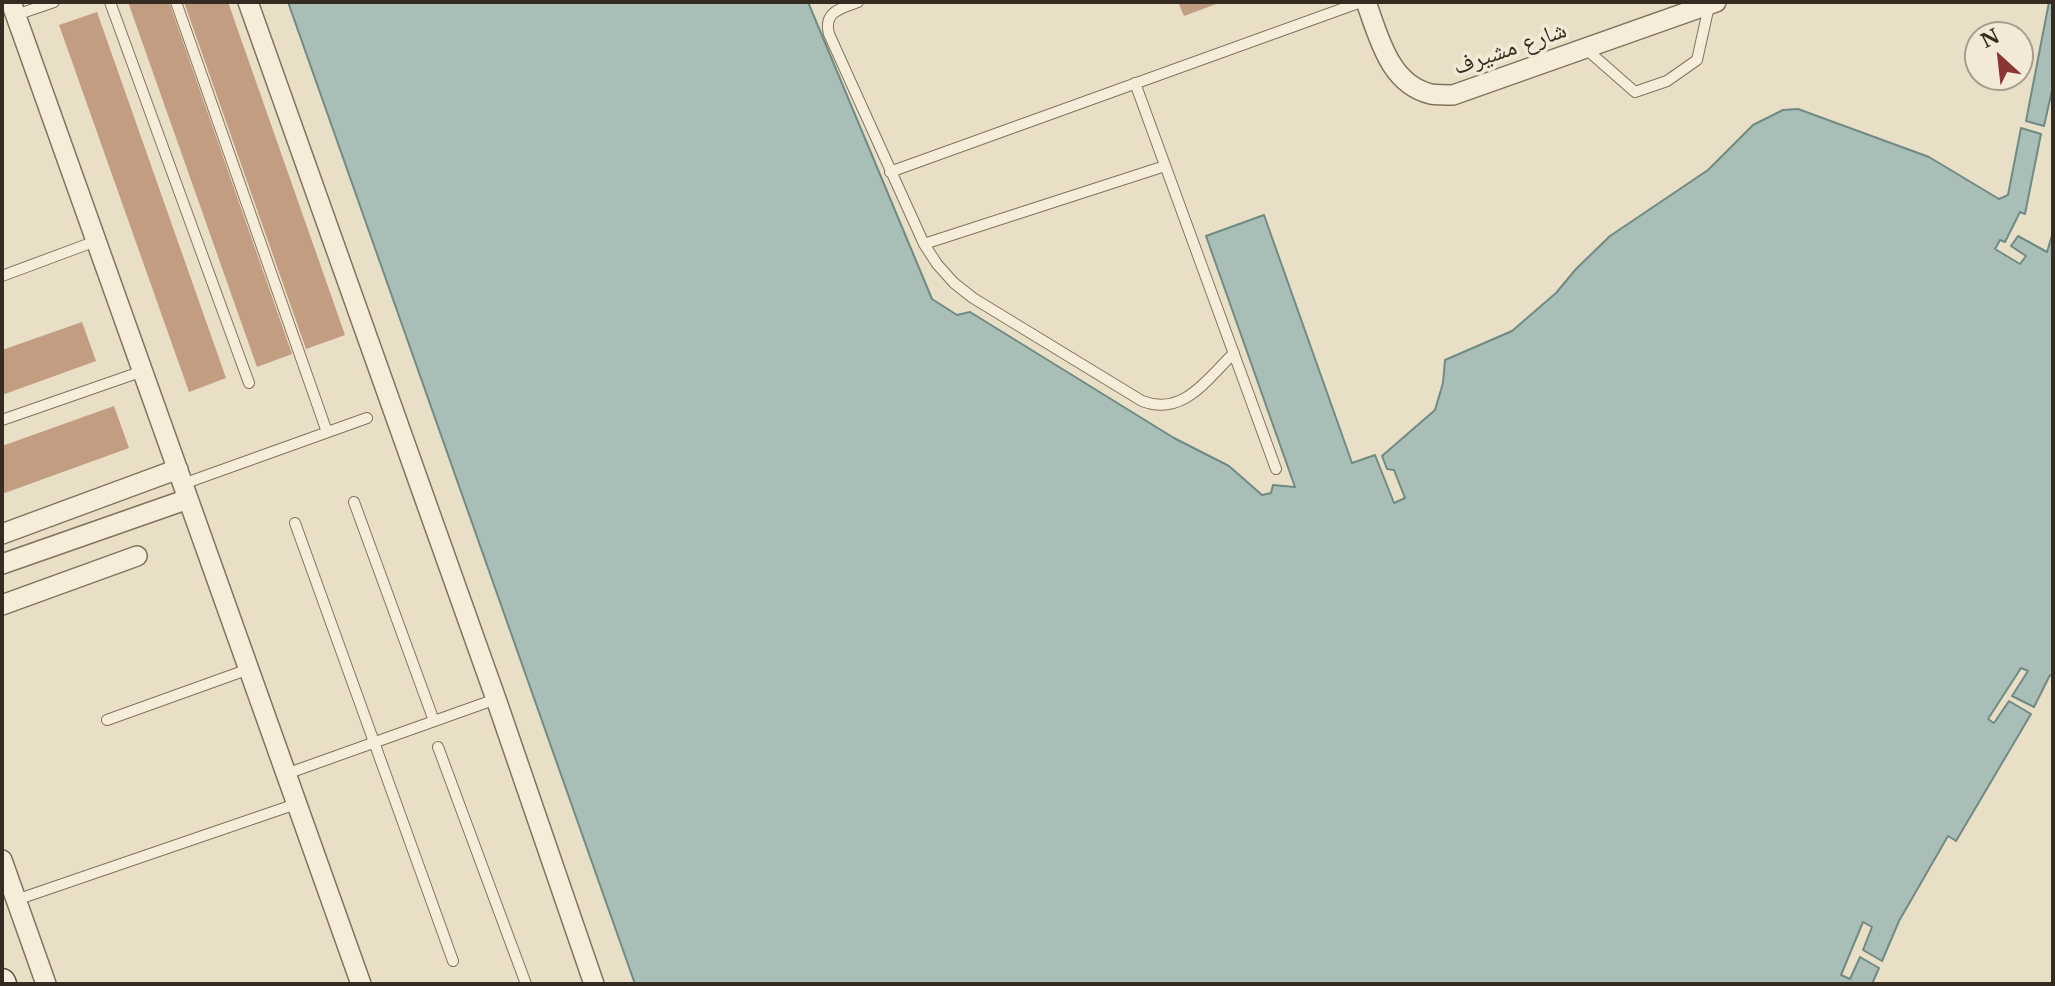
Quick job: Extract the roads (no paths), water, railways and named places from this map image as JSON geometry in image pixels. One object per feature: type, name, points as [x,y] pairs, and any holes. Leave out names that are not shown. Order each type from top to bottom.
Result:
[{"type":"street","points":[[248,2],[496,699],[594,984]]},
{"type":"street","name":"شارع مشيرف","points":[[1364,2],[1394,70],[1410,85],[1431,94],[1453,95],[1713,3]]},
{"type":"street","points":[[14,8],[361,984]]},
{"type":"street","points":[[2,534],[183,484]]},
{"type":"street","points":[[2,564],[183,484]]},
{"type":"street","points":[[2,605],[137,556]]},
{"type":"street","points":[[2,860],[46,984]]},
{"type":"lane","points":[[14,8],[54,2]]},
{"type":"lane","points":[[110,2],[249,383]]},
{"type":"lane","points":[[176,2],[327,432]]},
{"type":"lane","points":[[858,2],[838,8],[832,13],[827,27],[924,244],[954,283],[972,298],[1153,406],[1166,407],[1188,397],[1234,353]]},
{"type":"lane","points":[[890,172],[1364,2]]},
{"type":"lane","points":[[1586,48],[1635,92],[1667,81],[1698,60],[1713,3]]},
{"type":"lane","points":[[1135,83],[1276,469]]},
{"type":"lane","points":[[924,244],[1165,166]]},
{"type":"lane","points":[[2,276],[96,241]]},
{"type":"lane","points":[[2,420],[143,371]]},
{"type":"lane","points":[[183,484],[367,418]]},
{"type":"lane","points":[[354,502],[434,721]]},
{"type":"lane","points":[[295,523],[453,961]]},
{"type":"lane","points":[[107,720],[249,669]]},
{"type":"lane","points":[[286,774],[496,699]]},
{"type":"lane","points":[[438,747],[526,984]]},
{"type":"lane","points":[[16,900],[296,804]]},
{"type":"water","points":[[288,2],[808,2],[932,299],[957,315],[970,312],[1174,438],[1229,466],[1262,495],[1271,493],[1273,485],[1295,487],[1206,236],[1264,215],[1352,463],[1375,455],[1394,503],[1405,498],[1394,470],[1387,469],[1382,456],[1435,410],[1443,383],[1445,360],[1512,331],[1556,293],[1610,236],[1708,170],[1753,125],[1783,110],[1798,109],[1929,157],[1999,199],[2008,195],[2021,128],[2041,134],[2025,214],[2020,212],[2005,242],[2000,240],[1995,249],[2020,264],[2026,256],[2011,246],[2018,236],[2047,252],[2053,232],[2053,677],[2050,675],[2034,707],[2012,696],[2028,671],[2021,668],[1988,719],[1994,723],[2009,701],[2031,714],[1956,841],[1948,836],[1899,921],[1882,961],[1863,950],[1872,927],[1863,922],[1841,975],[1850,979],[1860,957],[1879,968],[1872,984],[635,984]]},
{"type":"water","points":[[2049,2],[2053,2],[2053,86],[2044,126],[2026,121],[2032,91],[2034,91]]}]
